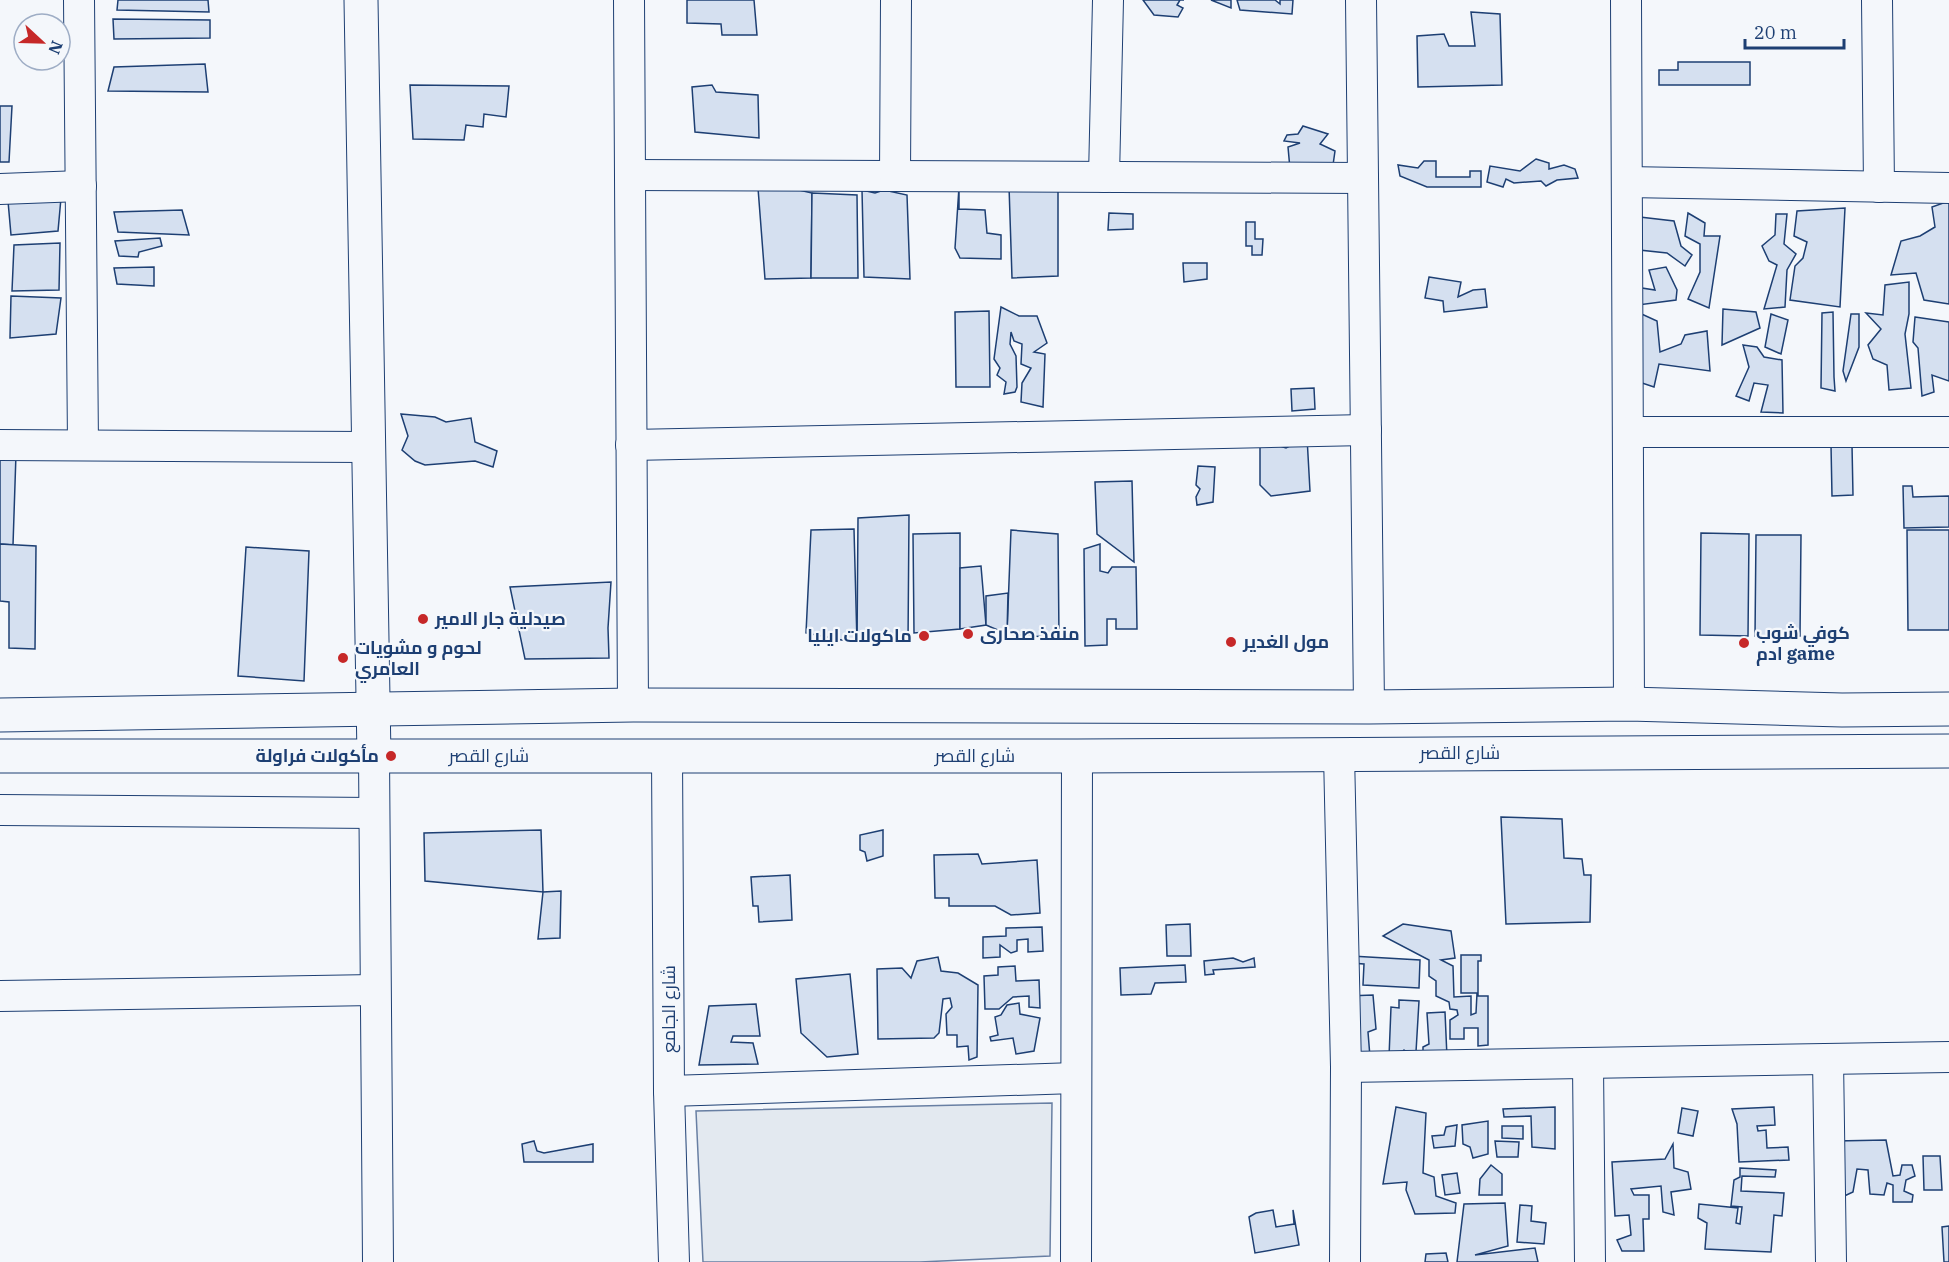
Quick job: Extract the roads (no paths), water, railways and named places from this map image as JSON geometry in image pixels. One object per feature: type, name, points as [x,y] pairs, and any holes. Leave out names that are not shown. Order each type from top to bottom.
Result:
[{"type":"street","points":[[79,0],[83,445]]},
{"type":"street","points":[[361,0],[374,756],[374,990],[378,1262]]},
{"type":"street","points":[[629,0],[633,705]]},
{"type":"street","points":[[895,176],[896,0]]},
{"type":"street","points":[[1104,177],[1108,0]]},
{"type":"street","points":[[1360,0],[1369,707]]},
{"type":"street","points":[[1626,0],[1629,704]]},
{"type":"street","points":[[1877,0],[1879,187]]},
{"type":"street","points":[[630,175],[1363,178]]},
{"type":"street","points":[[1627,182],[1949,188]]},
{"type":"street","points":[[0,189],[81,186]]},
{"type":"street","points":[[632,445],[1366,430]]},
{"type":"street","points":[[1628,432],[1949,432]]},
{"type":"street","points":[[0,445],[367,447]]},
{"type":"street","points":[[0,715],[372,707],[633,705],[1369,707],[1629,704],[1768,708],[1949,709]]},
{"type":"street","points":[[1768,708],[1781,729],[1776,746],[1769,752]]},
{"type":"street","points":[[1901,710],[1895,717],[1893,735],[1906,751]]},
{"type":"street","name":"شارع القصر","points":[[0,756],[1077,756],[1949,751]]},
{"type":"street","points":[[1339,754],[1346,1067],[1345,1262]]},
{"type":"street","name":"شارع الجامع","points":[[667,756],[669,1091],[674,1262]]},
{"type":"street","points":[[1076,1262],[1077,756]]},
{"type":"street","points":[[0,810],[374,813]]},
{"type":"street","points":[[0,996],[374,990]]},
{"type":"street","points":[[1346,1067],[1588,1065],[1949,1057]]},
{"type":"street","points":[[1828,1059],[1831,1262]]},
{"type":"street","points":[[1588,1065],[1590,1262]]},
{"type":"street","points":[[669,1091],[1075,1078]]},
{"type":"place","name":"صيدلية جار الامير","points":[[423,619]]},
{"type":"place","name":"منفذ صحارى","points":[[968,634]]},
{"type":"place","name":"ماكولات ايليا","points":[[924,636]]},
{"type":"place","name":"مول الغدير","points":[[1231,642]]},
{"type":"place","name":"كوفي شوب ادم game","points":[[1744,643]]},
{"type":"place","name":"لحوم و مشويات العامري","points":[[343,658]]},
{"type":"place","name":"مأكولات فراولة","points":[[391,756]]}]
